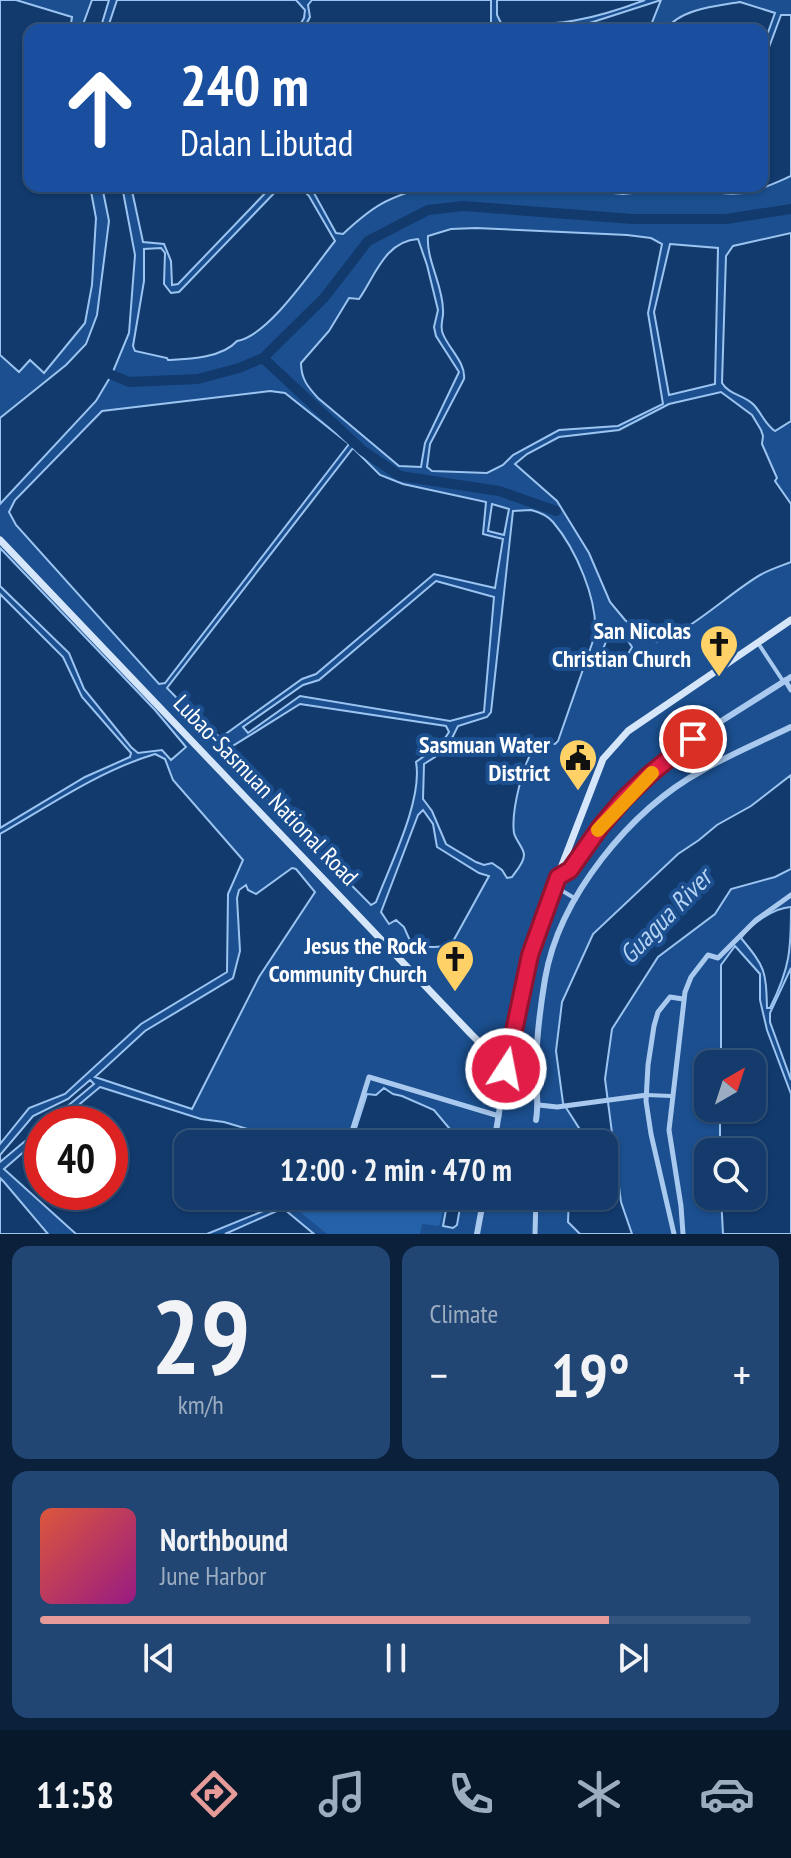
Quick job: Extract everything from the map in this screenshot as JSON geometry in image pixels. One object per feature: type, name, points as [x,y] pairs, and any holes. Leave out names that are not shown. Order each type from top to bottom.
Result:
[{"type":"main road","name":"Lubao-Sasmuan National Road","points":[[2,542],[471,1034],[507,1066]]},
{"type":"main road","points":[[507,1066],[530,955],[603,759],[620,737],[791,620]]},
{"type":"street","points":[[757,642],[791,690]]},
{"type":"street","points":[[558,877],[570,870],[601,826],[649,775],[693,739],[786,679]]},
{"type":"street","points":[[536,1120],[539,1105],[536,1075],[540,1016],[550,953],[558,929],[576,899],[614,845],[650,807],[701,771],[791,727]]},
{"type":"street","points":[[554,886],[576,899]]},
{"type":"street","points":[[683,1234],[669,1130],[683,999],[691,977],[708,955],[718,958],[756,920],[791,895]]},
{"type":"street","points":[[674,1234],[651,1134],[648,1065],[658,1012],[670,997],[683,999]]},
{"type":"street","points":[[496,1130],[507,1066],[536,1075]]},
{"type":"street","points":[[352,1130],[369,1077],[499,1116]]},
{"type":"street","points":[[539,1105],[563,1106],[647,1095],[671,1096]]},
{"type":"street","points":[[477,1234],[481,1210]]},
{"type":"street","points":[[535,1234],[536,1210]]},
{"type":"shaded area","points":[[298,1210],[443,1211],[439,1226],[422,1224],[420,1234],[327,1234]]},
{"type":"water","points":[[0,0],[16,0],[72,17],[71,24],[24,24],[24,192],[91,192],[96,218],[92,285],[85,323],[44,373],[30,360],[19,372],[0,355]]},
{"type":"water","points":[[92,0],[109,0],[102,24],[83,24]]},
{"type":"water","points":[[117,0],[296,0],[305,10],[300,24],[109,24]]},
{"type":"water","points":[[312,0],[491,0],[493,24],[306,24],[310,17],[308,5]]},
{"type":"water","points":[[497,0],[645,0],[574,20],[521,24],[501,23],[497,15]]},
{"type":"water","points":[[661,0],[651,24],[587,24]]},
{"type":"water","points":[[740,2],[775,13],[768,32],[768,24],[671,24],[689,13]]},
{"type":"water","points":[[781,15],[791,15],[791,176],[768,186],[768,50]]},
{"type":"water","points":[[103,192],[123,192],[135,255],[129,333],[112,374],[96,401],[0,504],[0,418],[66,365],[86,344],[97,315],[109,221]]},
{"type":"water","points":[[132,192],[266,192],[178,284],[172,285],[171,261],[164,244],[143,242]]},
{"type":"water","points":[[275,192],[305,192],[335,241],[277,314],[263,327],[231,347],[195,358],[168,360],[135,351],[133,346],[144,281],[144,249],[161,248],[165,253],[164,284],[171,293],[179,292]]},
{"type":"water","points":[[408,192],[382,204],[343,234],[336,233],[314,193]]},
{"type":"water","points":[[451,229],[627,235],[651,238],[662,244],[648,313],[663,404],[618,426],[559,430],[487,473],[432,471],[427,467],[430,444],[464,379],[460,362],[442,331],[442,301],[428,236]]},
{"type":"water","points":[[791,233],[791,421],[775,431],[754,405],[722,383],[726,256],[733,246]]},
{"type":"water","points":[[418,239],[438,310],[434,327],[436,336],[459,372],[425,443],[421,467],[399,466],[318,398],[302,374],[301,363],[329,331],[349,298],[359,299],[389,253],[407,241]]},
{"type":"water","points":[[670,244],[718,248],[715,384],[669,395],[654,312]]},
{"type":"water","points":[[270,391],[285,393],[349,444],[165,683],[159,684],[16,525],[9,512],[15,500],[102,411]]},
{"type":"water","points":[[721,392],[752,415],[761,430],[762,444],[777,478],[775,481],[791,504],[791,562],[762,574],[679,632],[654,642],[625,620],[610,602],[589,553],[557,501],[515,464],[559,437],[619,430],[669,404]]},
{"type":"water","points":[[353,448],[380,475],[403,484],[486,502],[483,534],[503,539],[495,588],[434,574],[316,674],[302,679],[220,738],[167,688]]},
{"type":"water","points":[[492,504],[509,509],[504,535],[488,531]]},
{"type":"water","points":[[531,510],[548,517],[570,546],[589,591],[595,635],[558,741],[555,744],[538,743],[523,773],[516,800],[514,833],[524,858],[512,877],[507,878],[492,863],[484,865],[476,862],[446,844],[432,811],[423,799],[424,764],[446,750],[458,726],[487,717],[491,712],[513,511]]},
{"type":"water","points":[[0,548],[155,710],[186,747],[171,760],[162,750],[138,753],[131,747],[84,689],[69,653],[0,586]]},
{"type":"water","points":[[436,581],[494,597],[484,712],[450,721],[300,696],[248,733],[243,727],[303,685],[319,680]]},
{"type":"water","points":[[0,594],[63,657],[82,697],[131,753],[130,757],[85,777],[0,828]]},
{"type":"water","points":[[612,627],[632,647],[627,656],[614,663],[603,649]]},
{"type":"water","points":[[300,704],[446,726],[449,732],[441,744],[416,762],[415,795],[410,813],[376,902],[371,905],[226,758],[228,749]]},
{"type":"water","points":[[155,754],[165,759],[173,780],[243,860],[228,894],[227,972],[141,1024],[65,1094],[34,1106],[24,1106],[24,1114],[0,1144],[0,834],[56,800],[134,761]]},
{"type":"water","name":"Guagua River","points":[[791,775],[791,869],[775,877],[731,889],[715,914],[658,957],[612,1029],[605,1079],[612,1130],[579,1130],[563,1103],[556,1051],[562,1002],[593,934],[678,854],[717,825],[751,806]]},
{"type":"water","points":[[423,810],[433,824],[437,847],[489,876],[451,945],[446,946],[426,947],[411,943],[404,927],[396,920],[389,924],[381,912],[418,815]]},
{"type":"water","points":[[292,868],[315,892],[259,977],[192,1109],[95,1077],[145,1031],[233,978],[240,951],[239,890],[246,885],[256,894]]},
{"type":"water","points":[[791,907],[790,947],[785,970],[770,1008],[767,1008],[763,970],[741,938],[763,918]]},
{"type":"water","points":[[735,946],[760,974],[760,1000],[767,1030],[791,1094],[791,1234],[723,1234],[722,1210],[766,1210],[766,1138],[720,1138],[720,1122],[766,1122],[766,1050],[721,1050],[721,965]]},
{"type":"water","points":[[791,968],[791,1080],[770,1022],[770,1013]]},
{"type":"water","points":[[90,1080],[94,1084],[68,1106],[54,1106],[68,1099]]},
{"type":"water","points":[[100,1087],[201,1119],[251,1130],[174,1130],[174,1210],[266,1210],[207,1234],[76,1234],[49,1210],[128,1210],[128,1106],[77,1106]]},
{"type":"water","points":[[384,1088],[434,1110],[453,1130],[355,1130],[367,1094],[376,1095]]},
{"type":"water","points":[[24,1127],[24,1142],[0,1162],[0,1155]]},
{"type":"water","points":[[24,1152],[24,1187],[4,1169]]},
{"type":"water","points":[[0,1178],[24,1206],[24,1210],[28,1210],[48,1234],[0,1234]]},
{"type":"water","points":[[618,1179],[621,1202],[632,1234],[580,1234],[568,1222],[568,1210],[618,1210]]},
{"type":"water","points":[[285,1210],[314,1234],[225,1234]]},
{"type":"water","points":[[446,1210],[460,1210],[457,1225],[453,1228],[443,1226]]},
{"type":"waterway","points":[[100,370],[129,382],[198,379],[263,358],[324,298],[368,241],[428,210],[463,206],[633,219],[726,219],[791,209]]},
{"type":"waterway","points":[[263,358],[362,450],[400,476],[499,491],[556,511]]},
{"type":"slow traffic","points":[[598,830],[624,799],[652,773]]},
{"type":"place","name":"San Nicolas Christian Church","points":[[719,678]]},
{"type":"place","name":"Sasmuan Water District","points":[[578,792]]},
{"type":"place","name":"Jesus the Rock Community Church","points":[[455,993]]},
{"type":"route","points":[[506,1069],[530,955],[558,877],[570,870],[624,799],[693,739]]}]
